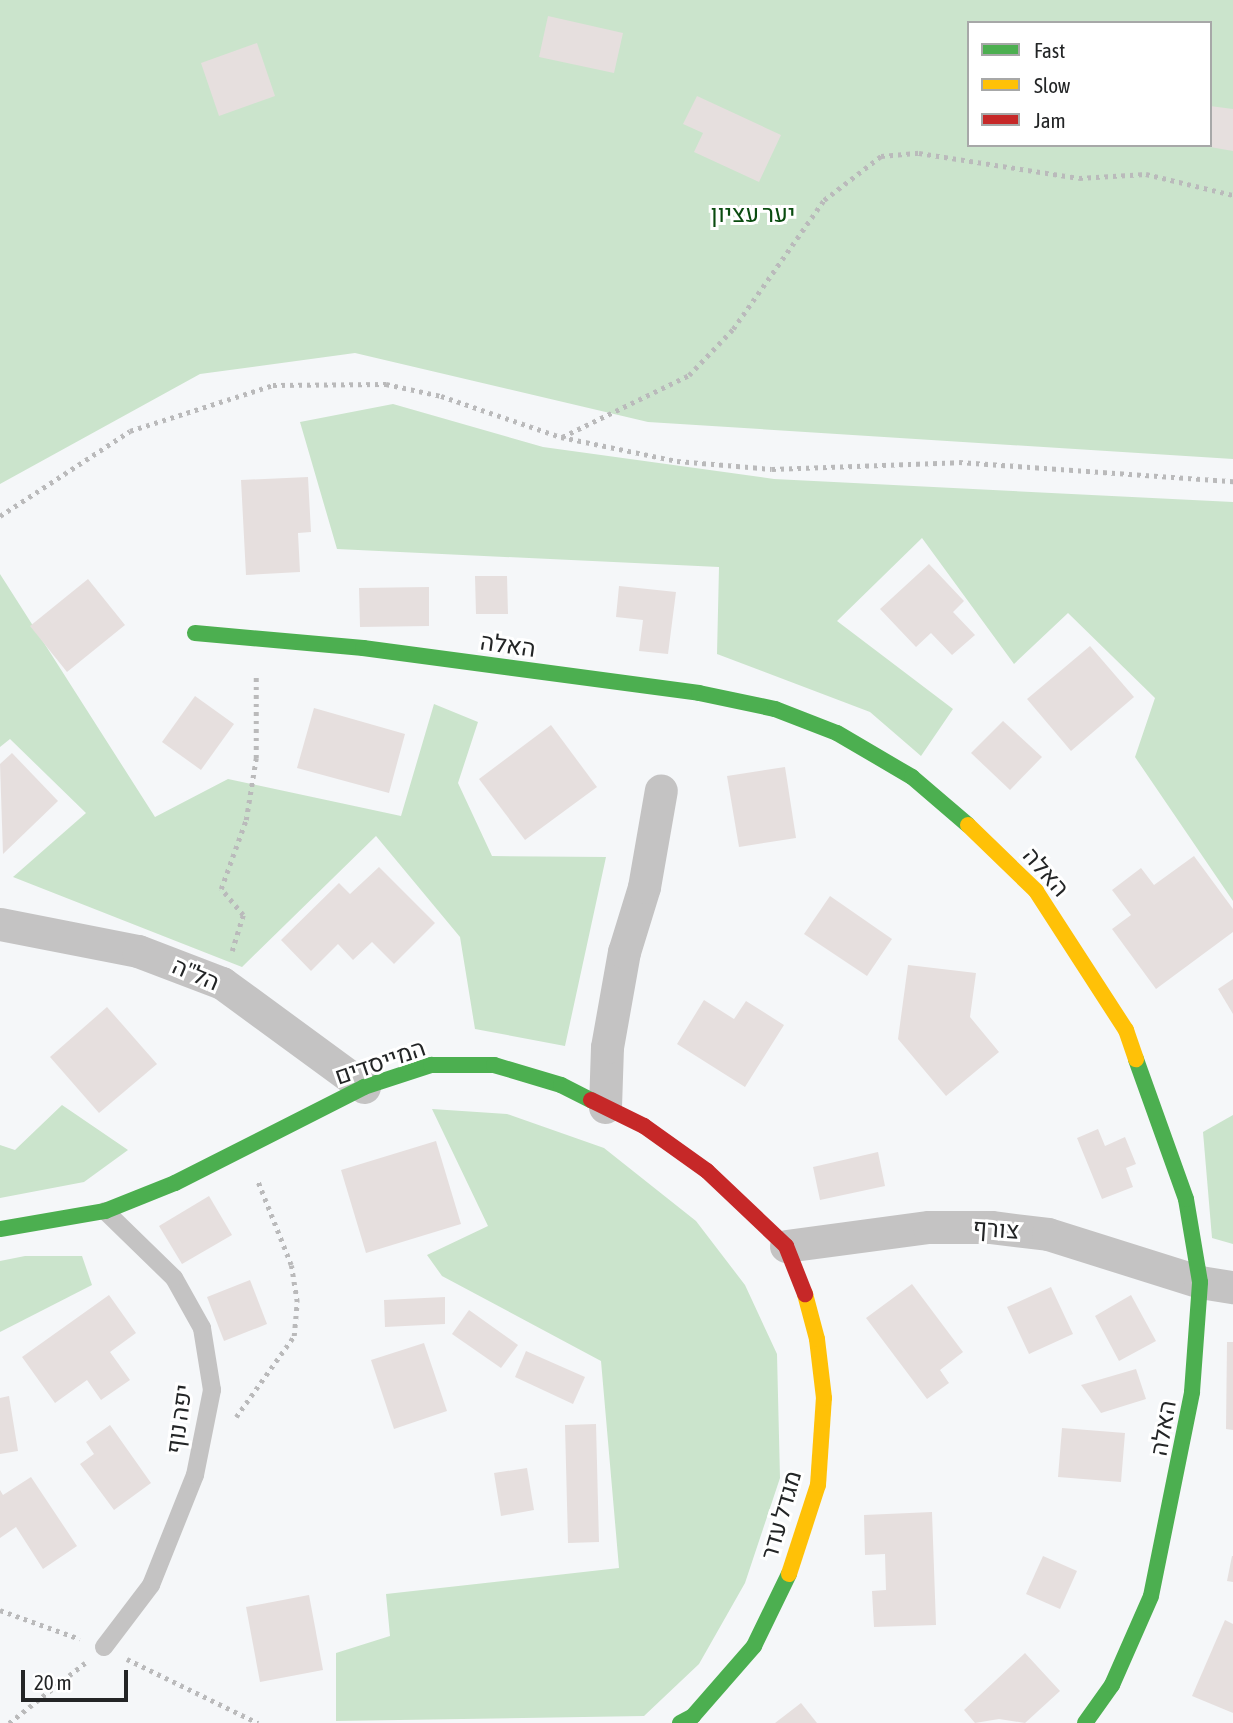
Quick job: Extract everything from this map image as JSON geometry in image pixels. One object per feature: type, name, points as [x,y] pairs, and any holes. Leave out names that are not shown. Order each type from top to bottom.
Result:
[{"type":"street","name":"האלה","points":[[195,633],[363,648],[699,693],[775,709],[837,733],[912,777],[980,835],[1036,891],[1085,960],[1126,1030],[1186,1199],[1200,1282],[1192,1392],[1151,1596],[1112,1685],[1085,1723]]},
{"type":"street","points":[[605,1107],[607,1047],[624,951],[643,887],[661,790]]},
{"type":"street","name":"הל\"ה","points":[[0,924],[138,951],[222,983],[364,1087]]},
{"type":"street","name":"המייסדים","points":[[0,1228],[105,1211],[175,1183],[243,1146],[364,1087],[430,1065],[494,1065],[561,1085],[644,1126],[707,1171],[786,1246]]},
{"type":"street","name":"צורף","points":[[786,1246],[929,1227],[991,1227],[1048,1234],[1200,1282],[1233,1287]]},
{"type":"street","name":"מגדל עדר","points":[[680,1723],[693,1716],[754,1646],[786,1582],[818,1485],[824,1398],[817,1339],[803,1286],[786,1246]]},
{"type":"lane","name":"יפה נוף","points":[[104,1647],[151,1585],[195,1475],[212,1391],[202,1328],[174,1278],[105,1211]]},
{"type":"path","points":[[561,437],[689,375],[733,329],[824,200],[881,156],[919,153],[1079,178],[1146,174],[1233,195]]},
{"type":"path","points":[[0,516],[130,431],[273,385],[386,384],[441,396],[561,437],[677,461],[772,469],[959,462],[1233,481]]},
{"type":"path","points":[[222,983],[243,915],[221,889],[246,820],[256,758],[256,673],[267,640]]},
{"type":"path","points":[[233,1422],[294,1336],[297,1302],[291,1265],[243,1146]]},
{"type":"path","points":[[0,1610],[104,1647],[258,1723]]},
{"type":"path","points":[[9,1723],[104,1647]]},
{"type":"green space","name":"יער עציון","points":[[0,0],[1233,0],[1233,459],[648,422],[355,353],[200,374],[0,484]]},
{"type":"green space","points":[[393,404],[543,447],[774,479],[1233,502],[1233,901],[1135,757],[1155,698],[1068,613],[1014,664],[922,538],[837,621],[953,709],[921,756],[870,712],[717,654],[719,567],[337,549],[300,422]]},
{"type":"green space","points":[[0,574],[155,817],[228,779],[401,816],[434,704],[478,722],[458,783],[492,856],[606,857],[565,1046],[475,1029],[460,937],[376,836],[242,967],[13,877],[86,813],[10,739],[0,747]]},
{"type":"green space","points":[[62,1105],[128,1150],[84,1182],[0,1198],[0,1145],[15,1150]]},
{"type":"green space","points":[[432,1109],[507,1114],[604,1148],[696,1221],[745,1285],[777,1354],[780,1478],[745,1583],[699,1664],[644,1716],[336,1721],[336,1653],[390,1636],[386,1594],[619,1568],[601,1361],[442,1276],[427,1255],[488,1226]]},
{"type":"green space","points":[[1233,1115],[1233,1244],[1212,1238],[1203,1132]]},
{"type":"green space","points":[[25,1256],[82,1256],[92,1285],[0,1332],[0,1261]]},
{"type":"building","points":[[548,16],[623,33],[614,73],[539,57]]},
{"type":"building","points":[[257,43],[275,96],[219,116],[201,63]]},
{"type":"building","points":[[697,96],[781,135],[759,182],[694,152],[703,133],[683,124]]},
{"type":"building","points":[[1212,106],[1233,109],[1233,151],[1210,147]]},
{"type":"building","points":[[308,477],[311,532],[298,533],[300,572],[246,575],[241,480]]},
{"type":"building","points":[[929,564],[964,601],[953,612],[975,635],[952,655],[931,633],[916,647],[880,609]]},
{"type":"building","points":[[475,576],[507,576],[508,614],[476,614]]},
{"type":"building","points":[[88,579],[125,625],[67,672],[30,626]]},
{"type":"building","points":[[619,586],[676,592],[668,654],[639,651],[643,620],[616,617]]},
{"type":"building","points":[[429,587],[429,626],[360,627],[359,588]]},
{"type":"building","points":[[1090,646],[1134,697],[1071,751],[1027,699]]},
{"type":"building","points":[[195,696],[234,724],[201,770],[162,742]]},
{"type":"building","points":[[314,708],[405,734],[389,793],[297,768]]},
{"type":"building","points":[[1003,721],[1042,757],[1010,790],[971,753]]},
{"type":"building","points":[[551,725],[597,787],[525,840],[479,779]]},
{"type":"building","points":[[12,753],[58,801],[3,854],[0,764]]},
{"type":"building","points":[[785,767],[796,838],[739,847],[727,776]]},
{"type":"building","points":[[1194,856],[1233,909],[1233,932],[1156,989],[1112,929],[1131,915],[1112,890],[1141,868],[1154,885]]},
{"type":"building","points":[[379,867],[435,923],[394,964],[372,942],[353,960],[338,944],[311,971],[281,940],[339,883],[350,894]]},
{"type":"building","points":[[830,896],[892,939],[867,976],[804,934]]},
{"type":"building","points":[[908,965],[976,973],[970,1017],[999,1052],[946,1096],[898,1039]]},
{"type":"building","points":[[1233,979],[1233,1014],[1218,989]]},
{"type":"building","points":[[704,1000],[734,1019],[746,1001],[784,1025],[745,1087],[677,1044]]},
{"type":"building","points":[[107,1007],[157,1064],[99,1113],[50,1057]]},
{"type":"building","points":[[1098,1129],[1105,1146],[1125,1137],[1136,1164],[1126,1168],[1133,1187],[1102,1199],[1077,1138]]},
{"type":"building","points":[[436,1141],[461,1224],[366,1253],[341,1170]]},
{"type":"building","points":[[878,1152],[885,1186],[820,1200],[813,1167]]},
{"type":"building","points":[[209,1196],[232,1235],[182,1264],[159,1226]]},
{"type":"building","points":[[250,1280],[267,1324],[224,1341],[207,1297]]},
{"type":"building","points":[[912,1284],[963,1352],[940,1370],[949,1383],[927,1399],[866,1318]]},
{"type":"building","points":[[1051,1287],[1073,1334],[1029,1354],[1007,1307]]},
{"type":"building","points":[[109,1295],[136,1333],[110,1352],[130,1380],[101,1400],[87,1380],[55,1403],[22,1357]]},
{"type":"building","points":[[1131,1295],[1156,1341],[1119,1361],[1095,1316]]},
{"type":"building","points":[[445,1297],[445,1324],[385,1327],[384,1300]]},
{"type":"building","points":[[469,1310],[518,1345],[501,1368],[452,1334]]},
{"type":"building","points":[[1227,1342],[1233,1342],[1233,1430],[1226,1429]]},
{"type":"building","points":[[424,1343],[447,1411],[394,1429],[371,1360]]},
{"type":"building","points":[[526,1351],[585,1377],[573,1404],[515,1377]]},
{"type":"building","points":[[1136,1369],[1146,1399],[1101,1413],[1081,1385]]},
{"type":"building","points":[[9,1396],[18,1451],[0,1454],[0,1398]]},
{"type":"building","points":[[596,1424],[599,1542],[568,1543],[565,1425]]},
{"type":"building","points":[[110,1425],[151,1483],[114,1510],[80,1464],[94,1454],[86,1442]]},
{"type":"building","points":[[1062,1428],[1125,1433],[1121,1482],[1058,1477]]},
{"type":"building","points":[[527,1468],[534,1510],[501,1516],[494,1473]]},
{"type":"building","points":[[31,1477],[77,1546],[43,1569],[16,1527],[0,1538],[0,1490],[3,1495]]},
{"type":"building","points":[[932,1512],[936,1625],[874,1627],[872,1591],[886,1590],[885,1554],[865,1555],[864,1515]]},
{"type":"building","points":[[1043,1556],[1077,1571],[1060,1609],[1026,1594]]},
{"type":"building","points":[[1233,1556],[1233,1582],[1227,1581]]},
{"type":"building","points":[[309,1595],[323,1670],[260,1682],[246,1607]]},
{"type":"building","points":[[1225,1620],[1233,1624],[1233,1713],[1192,1696]]},
{"type":"building","points":[[1025,1653],[1060,1691],[1025,1723],[999,1719],[975,1723],[964,1710]]},
{"type":"building","points":[[801,1703],[817,1723],[775,1723]]},
{"type":"traffic: fast","points":[[195,633],[363,648],[699,693],[775,709],[837,733],[912,777],[968,825]]},
{"type":"traffic: fast","points":[[1085,1723],[1112,1685],[1151,1596],[1192,1392],[1200,1282],[1186,1199],[1136,1059]]},
{"type":"traffic: fast","points":[[0,1229],[105,1211],[175,1183],[364,1087],[431,1065],[494,1065],[561,1085],[591,1100]]},
{"type":"traffic: fast","points":[[680,1723],[693,1716],[754,1646],[789,1574]]},
{"type":"traffic: slow","points":[[968,825],[1036,891],[1126,1030],[1136,1059]]},
{"type":"traffic: slow","points":[[789,1574],[818,1485],[824,1398],[817,1339],[805,1294]]},
{"type":"traffic: jam","points":[[591,1100],[644,1126],[707,1171],[786,1246],[805,1294]]}]
